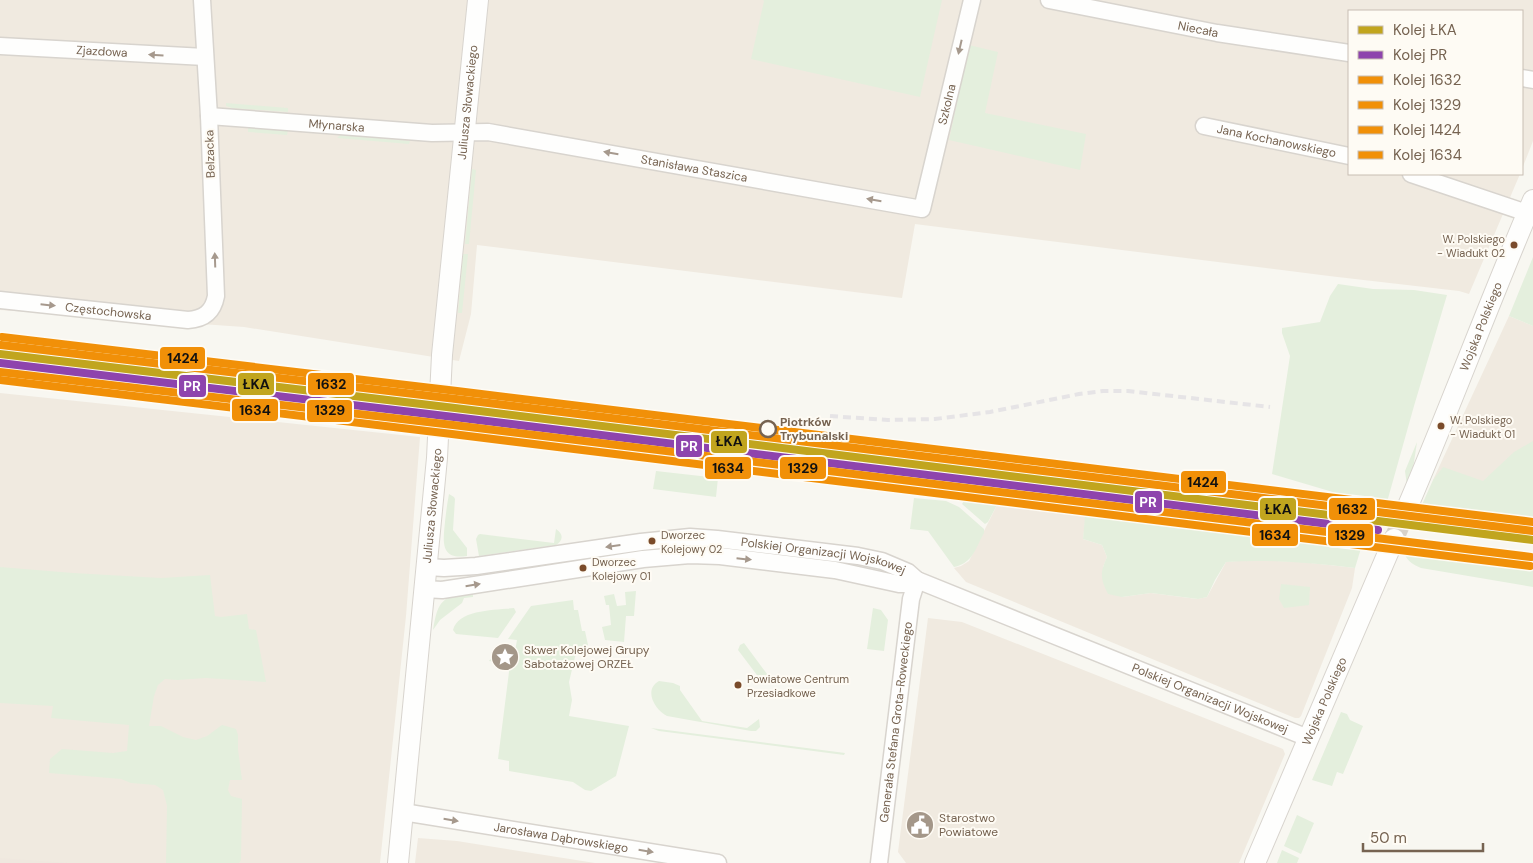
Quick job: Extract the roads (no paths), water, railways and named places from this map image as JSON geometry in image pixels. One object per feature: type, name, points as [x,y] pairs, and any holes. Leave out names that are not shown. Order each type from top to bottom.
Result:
[{"type":"street","name":"Belzacka","points":[[202,0],[209,116],[216,296],[213,308]]},
{"type":"street","name":"Juliusza Słowackiego","points":[[398,863],[437,458],[442,355],[478,0]]},
{"type":"street","name":"Szkolna","points":[[922,209],[972,0]]},
{"type":"street","name":"Niecała","points":[[1049,0],[1234,36],[1348,53]]},
{"type":"street","name":"Zjazdowa","points":[[0,46],[205,57]]},
{"type":"street","name":"Młynarska","points":[[209,116],[432,133],[464,132]]},
{"type":"street","name":"Jana Kochanowskiego","points":[[1204,126],[1348,156]]},
{"type":"street","name":"Stanisława Staszica","points":[[464,132],[488,132],[922,209]]},
{"type":"street","points":[[1415,175],[1530,207]]},
{"type":"street","name":"Wojska Polskiego","points":[[1407,508],[1530,207]]},
{"type":"street","name":"Częstochowska","points":[[0,300],[188,320],[203,317],[213,308]]},
{"type":"street","name":"Polskiej Organizacji Wojskowej","points":[[427,567],[476,566],[641,542],[690,537],[858,556],[895,565],[908,572],[917,580],[1308,738]]},
{"type":"street","name":"Wojska Polskiego","points":[[1255,863],[1394,539]]},
{"type":"street","points":[[641,542],[643,559]]},
{"type":"street","name":"Polskiej Organizacji Wojskowej","points":[[424,589],[442,590],[643,559],[690,555],[720,556],[835,570],[899,584],[908,584],[917,580]]},
{"type":"street","name":"Generała Stefana Grota-Roweckiego","points":[[879,863],[911,600],[917,580]]},
{"type":"street","name":"Jarosława Dąbrowskiego","points":[[403,812],[718,863]]},
{"type":"tunnel","points":[[1394,539],[1407,508]]},
{"type":"railway","points":[[0,377],[262,409]]},
{"type":"railway","points":[[830,416],[888,420],[935,419],[990,412],[1103,391],[1128,391],[1270,407]]},
{"type":"rail line","name":"1424","points":[[2,337],[1533,522]]},
{"type":"rail line","name":"1632","points":[[1,345],[1533,531]]},
{"type":"rail line","name":"ŁKA","points":[[0,354],[1533,540]]},
{"type":"rail line","name":"PR","points":[[0,363],[1378,530]]},
{"type":"rail line","name":"1329","points":[[0,372],[453,425],[1531,557]]},
{"type":"rail line","name":"1634","points":[[0,380],[1530,566]]},
{"type":"place","name":"W. Polskiego - Wiadukt 02","points":[[1514,245]]},
{"type":"place","name":"W. Polskiego - Wiadukt 01","points":[[1441,426]]},
{"type":"place","name":"Piotrków Trybunalski","points":[[768,429]]},
{"type":"place","name":"Dworzec Kolejowy 02","points":[[652,541]]},
{"type":"place","name":"Dworzec Kolejowy 01","points":[[583,568]]},
{"type":"place","name":"Skwer Kolejowej Grupy Sabotażowej ORZEŁ","points":[[505,657]]},
{"type":"place","name":"Powiatowe Centrum Przesiadkowe","points":[[738,685]]},
{"type":"place","name":"Starostwo Powiatowe","points":[[920,825]]}]
